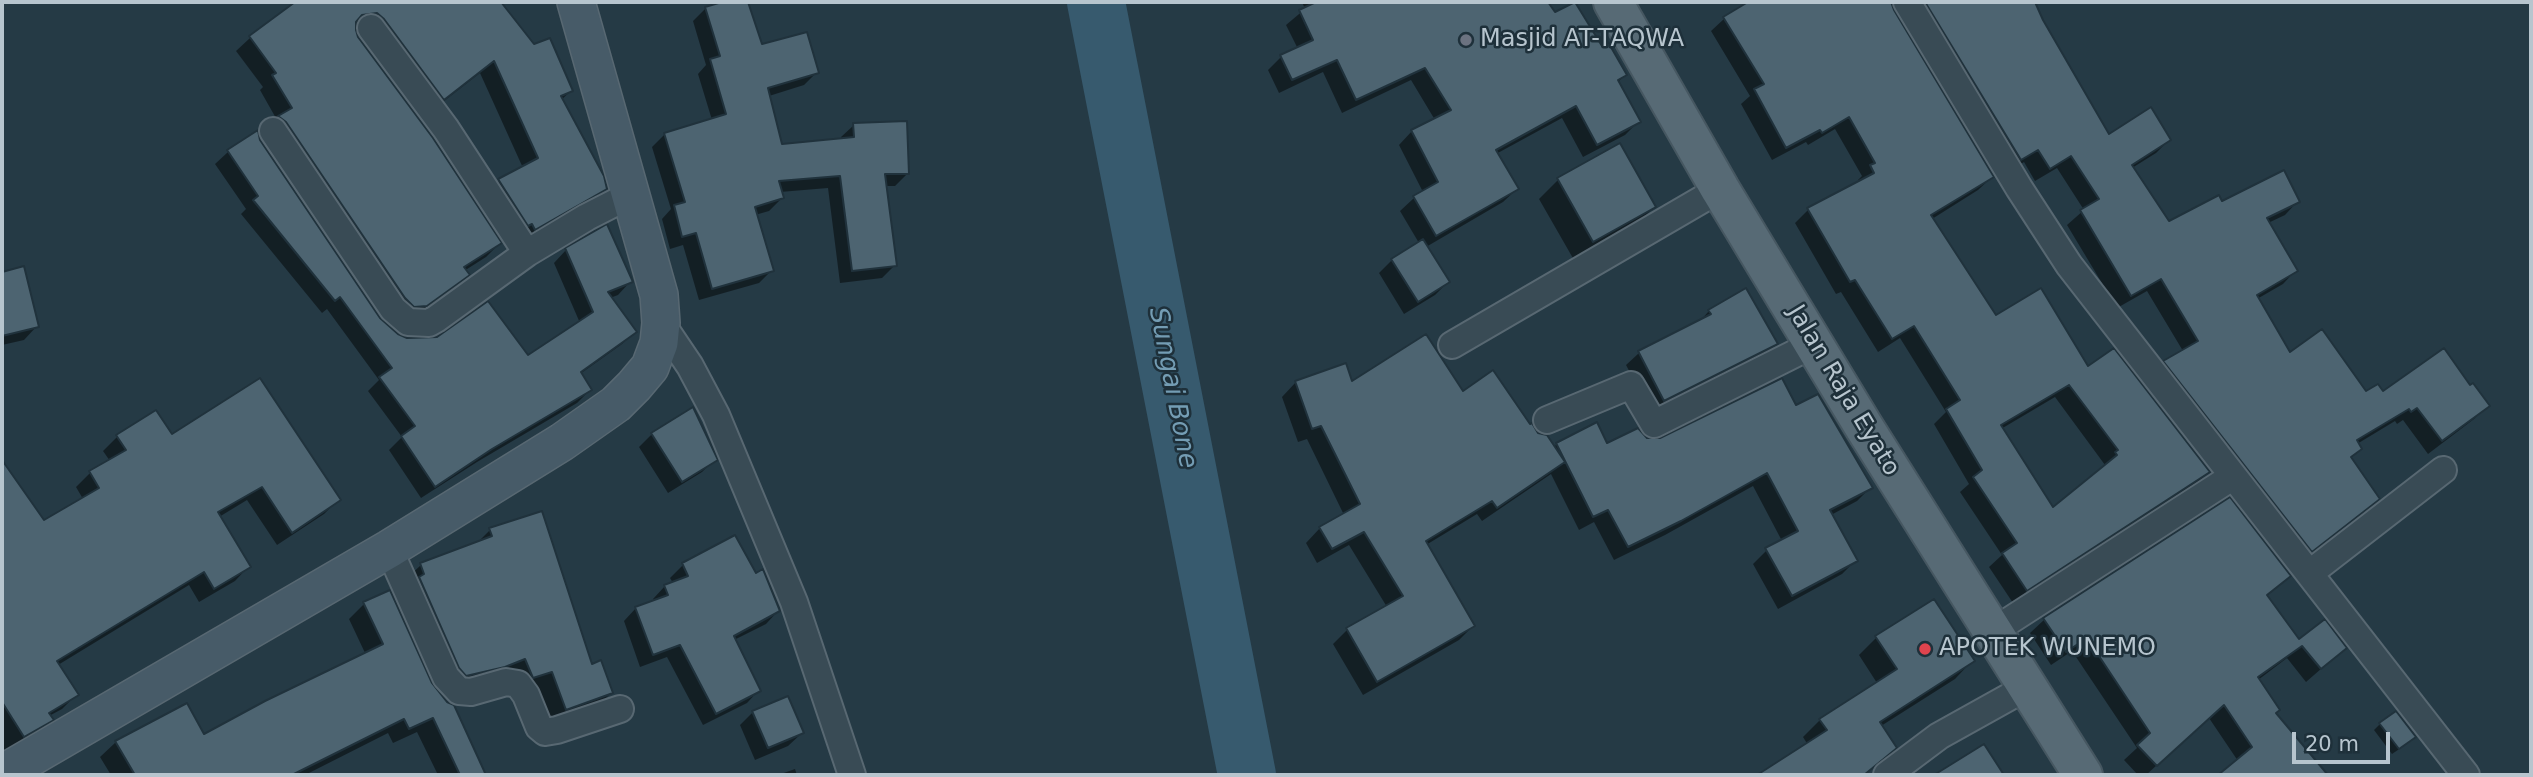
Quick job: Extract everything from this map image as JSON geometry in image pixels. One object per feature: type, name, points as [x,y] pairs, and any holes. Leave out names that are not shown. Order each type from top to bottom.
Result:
[{"type":"main road","name":"Jalan Raja Eyato","points":[[1613,2],[1720,189],[1814,344],[2082,775]]},
{"type":"street","points":[[2,775],[389,549],[562,442],[616,404],[649,367],[659,343],[662,323],[659,295],[576,2]]},
{"type":"street","points":[[1907,2],[2019,188],[2069,265],[2466,775]]},
{"type":"street","points":[[371,28],[446,129],[527,253]]},
{"type":"street","points":[[273,131],[393,309],[408,322],[429,323],[436,319],[527,253],[632,194]]},
{"type":"street","points":[[1452,345],[1720,189]]},
{"type":"street","points":[[662,323],[690,366],[727,440],[794,602],[852,775]]},
{"type":"street","points":[[1547,420],[1631,385],[1654,424],[1814,344]]},
{"type":"street","points":[[2310,573],[2442,470]]},
{"type":"street","points":[[1992,632],[2232,477]]},
{"type":"street","points":[[389,549],[446,677],[459,691],[471,692],[506,682],[518,684],[526,695],[539,727],[545,732],[620,709]]},
{"type":"street","points":[[1887,775],[1939,737],[2027,687]]},
{"type":"building","points":[[295,2],[501,2],[534,44],[550,38],[573,91],[561,96],[604,176],[607,189],[535,230],[532,224],[528,226],[498,179],[538,158],[494,61],[444,100],[384,19],[377,13],[362,15],[356,22],[358,37],[433,138],[502,243],[464,267],[470,275],[427,306],[414,307],[405,298],[286,122],[278,116],[292,108],[272,75],[276,73],[249,36]]},
{"type":"building","points":[[722,2],[748,2],[762,44],[807,32],[819,73],[768,88],[782,144],[854,137],[853,123],[907,121],[909,174],[885,174],[897,266],[852,271],[840,176],[779,181],[784,198],[755,207],[774,271],[712,289],[696,233],[682,237],[674,205],[685,202],[664,133],[726,114],[710,59],[720,56],[705,7]]},
{"type":"building","points":[[1316,2],[1548,2],[1555,12],[1575,2],[1602,46],[1608,42],[1627,75],[1618,80],[1641,122],[1597,145],[1576,106],[1496,150],[1519,189],[1436,236],[1413,196],[1438,182],[1411,130],[1451,110],[1425,68],[1356,100],[1337,60],[1292,80],[1280,55],[1313,40],[1299,10]]},
{"type":"building","points":[[1748,2],[1891,2],[1994,177],[1931,215],[1996,315],[2041,288],[2088,366],[2114,348],[2210,472],[2027,591],[2002,553],[2017,543],[1973,477],[1982,470],[1946,409],[1960,400],[1914,326],[1892,339],[1855,280],[1850,282],[1807,208],[1874,173],[1870,165],[1875,163],[1849,117],[1822,133],[1820,130],[1786,148],[1754,89],[1764,84],[1723,17]],"holes":[[[2069,385],[2118,450],[2115,452],[2117,455],[2053,507],[2001,425]]]},
{"type":"building","points":[[1925,2],[2035,2],[2109,134],[2151,107],[2171,140],[2132,165],[2169,221],[2219,195],[2222,201],[2284,170],[2300,202],[2267,218],[2298,271],[2257,295],[2290,352],[2322,329],[2366,391],[2378,384],[2383,391],[2444,348],[2470,385],[2473,383],[2490,406],[2442,441],[2417,408],[2411,412],[2409,409],[2357,440],[2362,449],[2351,457],[2380,499],[2312,552],[2163,361],[2198,341],[2161,279],[2131,296],[2080,210],[2099,199],[2071,156],[2050,169],[2038,150],[2021,160]]},
{"type":"building","points":[[258,130],[260,140],[380,318],[398,334],[407,338],[437,337],[488,301],[528,355],[593,312],[565,248],[607,224],[633,282],[608,292],[637,332],[581,372],[592,390],[492,449],[435,487],[401,436],[415,426],[379,377],[392,368],[340,297],[335,301],[253,200],[258,196],[227,150]]},
{"type":"building","points":[[1620,143],[1656,207],[1593,242],[1557,178]]},
{"type":"building","points":[[1423,239],[1450,282],[1418,302],[1391,259]]},
{"type":"building","points":[[24,266],[39,327],[2,336],[2,272]]},
{"type":"building","points":[[1746,288],[1778,344],[1664,401],[1638,351],[1711,314],[1708,310]]},
{"type":"building","points":[[1426,334],[1463,391],[1493,370],[1530,424],[1532,423],[1538,433],[1547,435],[1565,462],[1497,508],[1492,501],[1426,541],[1475,626],[1377,682],[1346,628],[1403,596],[1364,532],[1332,549],[1319,527],[1360,504],[1321,426],[1312,429],[1295,381],[1346,363],[1352,381]]},
{"type":"building","points":[[260,378],[341,500],[292,533],[262,487],[218,512],[251,567],[214,589],[204,572],[57,661],[79,695],[49,713],[54,720],[24,737],[2,702],[2,460],[44,520],[99,488],[89,471],[126,450],[116,435],[156,410],[172,434]]},
{"type":"building","points":[[1782,378],[1796,405],[1818,394],[1873,488],[1830,510],[1858,561],[1792,596],[1765,548],[1798,531],[1767,473],[1628,547],[1608,510],[1593,517],[1556,443],[1597,422],[1607,443],[1638,428],[1647,438],[1660,438]]},
{"type":"building","points":[[693,407],[718,460],[682,482],[651,433]]},
{"type":"building","points":[[2230,497],[2291,576],[2267,595],[2299,639],[2325,619],[2347,648],[2321,669],[2302,646],[2258,677],[2280,710],[2276,713],[2328,775],[2218,775],[2252,747],[2224,705],[2157,766],[2137,745],[2150,733],[2087,638],[2066,652],[2043,618]]},
{"type":"building","points":[[542,511],[592,664],[601,660],[613,693],[566,710],[552,672],[533,678],[525,659],[505,667],[466,676],[459,668],[419,577],[424,574],[420,563],[492,536],[489,528]]},
{"type":"building","points":[[735,535],[756,573],[763,569],[780,611],[734,636],[761,691],[716,714],[680,645],[653,655],[635,607],[668,595],[664,585],[688,576],[682,563]]},
{"type":"building","points":[[390,590],[432,683],[447,702],[454,705],[486,775],[460,775],[433,718],[409,729],[404,719],[292,775],[135,775],[115,741],[187,703],[204,734],[383,644],[363,602]]},
{"type":"building","points":[[1934,599],[1975,661],[1880,722],[1897,748],[1864,775],[1757,775],[1827,730],[1819,719],[1897,669],[1875,636]]},
{"type":"building","points":[[788,696],[804,733],[768,748],[752,711]]},
{"type":"building","points":[[2396,711],[2416,737],[2399,749],[2379,723]]},
{"type":"building","points":[[1984,744],[2004,775],[1934,775]]},
{"type":"waterway","name":"Sungai Bone","points":[[1096,2],[1247,775]]},
{"type":"place","name":"Masjid AT-TAQWA","points":[[1466,40]]},
{"type":"place","name":"APOTEK WUNEMO","points":[[1925,649]]}]
